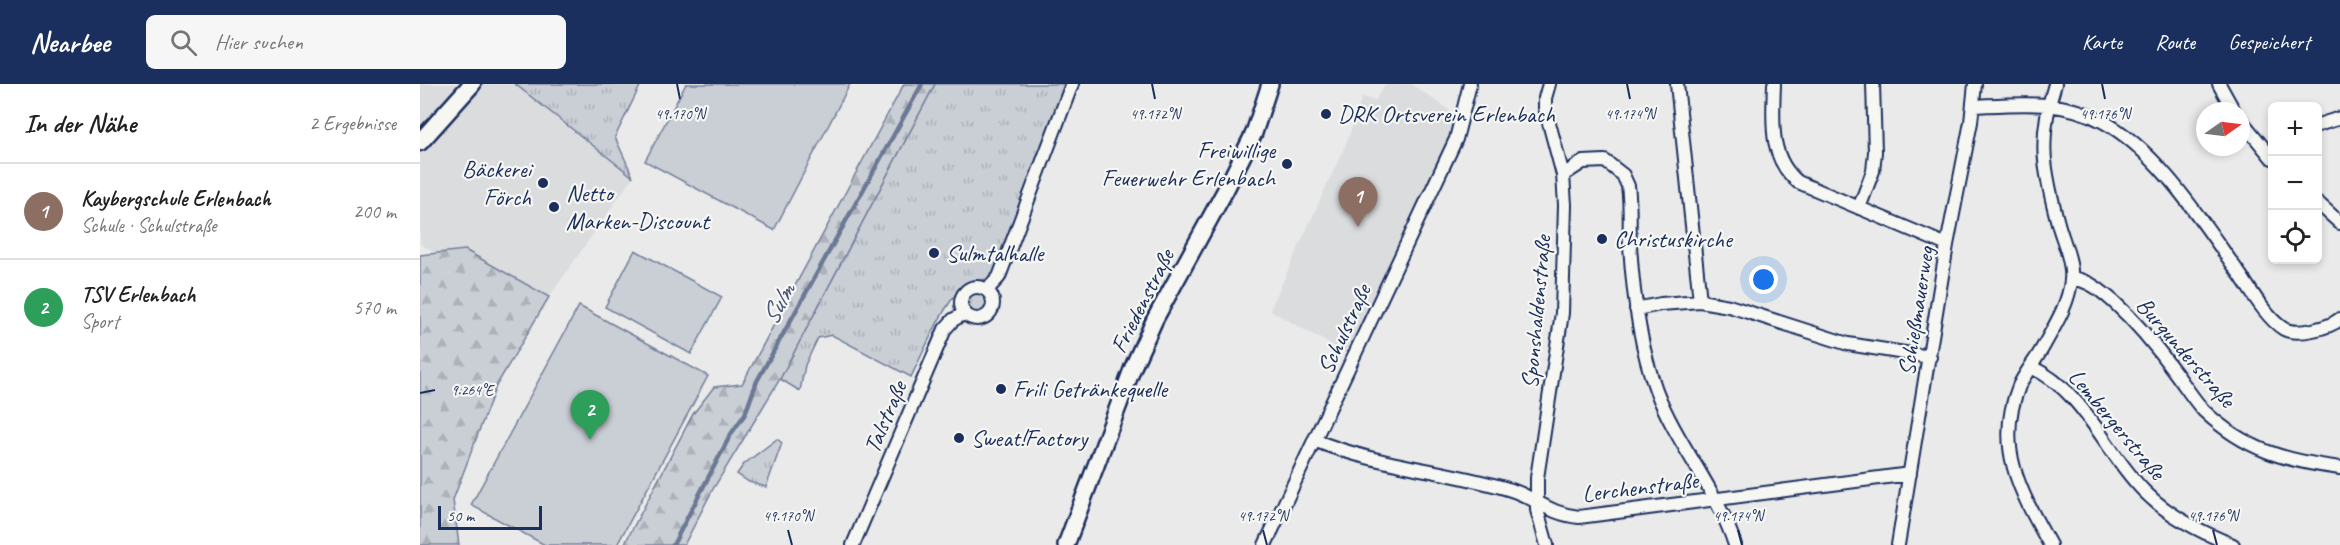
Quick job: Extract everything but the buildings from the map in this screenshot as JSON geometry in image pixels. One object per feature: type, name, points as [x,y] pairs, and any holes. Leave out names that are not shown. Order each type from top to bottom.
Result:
[{"type":"main road","points":[[420,142],[472,84]]},
{"type":"street","points":[[987,291],[999,277],[1072,84]]},
{"type":"street","name":"Friedenstraße","points":[[1066,545],[1133,367],[1155,319],[1201,237],[1249,143],[1270,84]]},
{"type":"street","name":"Schulstraße","points":[[1270,543],[1314,440],[1357,353],[1459,129],[1470,84]]},
{"type":"street","name":"Sponshaldenstraße","points":[[1547,545],[1540,524],[1537,478],[1562,313],[1565,205],[1563,174],[1545,108],[1549,84]]},
{"type":"street","points":[[1677,84],[1700,301]]},
{"type":"street","points":[[1774,84],[1773,131],[1780,162],[1788,174],[1798,182],[1947,245]]},
{"type":"street","points":[[1859,208],[1873,171],[1875,152],[1873,84]]},
{"type":"street","name":"Schießmauerweg","points":[[1898,545],[1947,245],[1974,106],[1975,84]]},
{"type":"street","points":[[2050,545],[2024,499],[2011,459],[2009,432],[2012,410],[2020,384],[2055,325],[2067,300],[2072,278],[2045,169],[2043,141],[2055,84]]},
{"type":"street","points":[[2219,84],[2229,102]]},
{"type":"street","points":[[1974,106],[2049,104],[2077,109],[2104,122],[2139,147],[2178,190],[2260,304],[2282,328],[2289,331],[2320,329],[2340,319]]},
{"type":"street","points":[[2322,124],[2340,118]]},
{"type":"street","points":[[2250,130],[2268,150]]},
{"type":"street","points":[[1563,174],[1583,162],[1594,160],[1605,161],[1623,175],[1630,199],[1632,266],[1636,309],[1644,352],[1656,391],[1679,441],[1716,498],[1735,545]]},
{"type":"street","points":[[2322,207],[2340,223]]},
{"type":"street","name":"Burgunderstraße","points":[[2072,278],[2085,280],[2095,285],[2122,309],[2151,340],[2202,409],[2234,435],[2255,448],[2281,458],[2340,468]]},
{"type":"street","points":[[975,288],[987,291],[993,302],[991,311],[986,316],[975,319],[965,313],[962,303],[963,296],[968,290],[975,288]]},
{"type":"street","points":[[1636,309],[1661,304],[1700,301],[1730,306],[1848,344],[1930,357]]},
{"type":"street","name":"Talstraße","points":[[853,545],[945,329],[965,313]]},
{"type":"street","name":"Lembergerstraße","points":[[2031,367],[2044,373],[2072,397],[2146,493],[2190,524],[2233,545]]},
{"type":"street","name":"Lerchenstraße","points":[[1314,440],[1362,457],[1512,490],[1552,512],[1579,517],[1910,474]]},
{"type":"shaded area","points":[[420,84],[515,84],[633,177],[549,297],[465,250],[438,254],[420,244]]},
{"type":"shaded area","points":[[1386,84],[1411,84],[1449,110],[1455,126],[1347,354],[1270,310],[1348,139],[1362,97],[1375,101]]},
{"type":"green space","points":[[515,84],[641,84],[615,137],[633,177]]},
{"type":"green space","points":[[686,84],[850,84],[774,230],[645,161]]},
{"type":"green space","points":[[904,84],[935,84],[780,379],[713,489],[684,545],[624,545],[693,414],[714,387],[742,384]]},
{"type":"green space","points":[[935,84],[1069,84],[997,276],[966,285],[958,291],[935,327],[911,377],[832,335],[818,338],[805,365],[800,391],[780,379]]},
{"type":"green space","points":[[465,250],[549,297],[496,386],[453,500],[459,545],[420,545],[420,255]]},
{"type":"green space","points":[[635,250],[722,297],[691,354],[605,307]]},
{"type":"green space","points":[[977,290],[987,293],[990,303],[987,313],[977,316],[967,313],[964,303],[967,293]]},
{"type":"green space","points":[[579,306],[708,376],[617,545],[545,545],[471,505]]},
{"type":"green space","points":[[777,439],[782,443],[766,487],[749,482],[737,474],[744,464]]},
{"type":"waterway","name":"Sulm","points":[[673,545],[731,434],[745,414],[757,381],[922,84]]},
{"type":"place","name":"DRK Ortsverein Erlenbach","points":[[1326,114]]},
{"type":"place","name":"Freiwillige Feuerwehr Erlenbach","points":[[1287,164]]},
{"type":"place","name":"Bäckerei Förch","points":[[543,183]]},
{"type":"place","name":"Netto Marken-Discount","points":[[554,207]]},
{"type":"place","name":"Kaybergschule Erlenbach","points":[[1358,227]]},
{"type":"place","name":"Christuskirche","points":[[1602,239]]},
{"type":"place","name":"Sulmtalhalle","points":[[934,253]]},
{"type":"place","name":"Frili Getränkequelle","points":[[1001,389]]},
{"type":"place","name":"Sweat!Factory","points":[[959,438]]},
{"type":"place","name":"TSV Erlenbach","points":[[590,440]]}]
